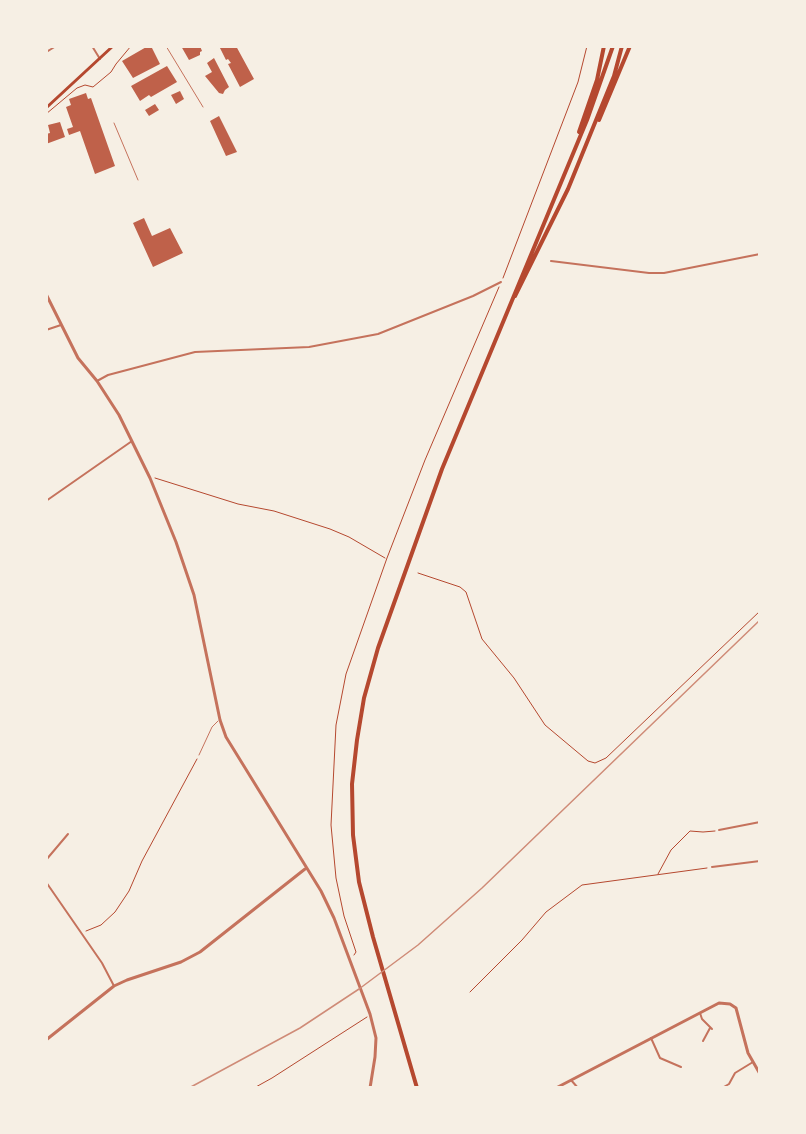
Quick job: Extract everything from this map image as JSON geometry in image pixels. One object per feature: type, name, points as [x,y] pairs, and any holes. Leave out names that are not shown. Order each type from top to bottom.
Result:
[{"type":"highway","points":[[573,152],[597,80],[604,46]]},
{"type":"highway","points":[[417,1088],[359,882],[353,835],[352,783],[364,698],[378,648],[442,469],[598,93],[613,46]]},
{"type":"highway","points":[[512,302],[568,189],[614,76],[622,46]]},
{"type":"highway","points":[[594,125],[601,118],[630,46]]},
{"type":"main road","points":[[46,108],[113,46]]},
{"type":"street","points":[[46,50],[56,46]]},
{"type":"street","points":[[92,46],[100,59]]},
{"type":"street","points":[[551,261],[664,273],[759,254]]},
{"type":"street","points":[[97,381],[108,375],[195,352],[309,347],[378,334],[473,296],[501,282]]},
{"type":"street","points":[[46,294],[78,358],[97,381],[119,415],[150,478],[180,551],[194,594],[220,720],[237,757],[305,869],[321,891],[351,958],[370,1012],[376,1038],[370,1088]]},
{"type":"street","points":[[46,330],[61,325]]},
{"type":"street","points":[[46,501],[132,441]]},
{"type":"street","points":[[719,830],[759,822]]},
{"type":"street","points":[[46,860],[68,834]]},
{"type":"street","points":[[712,867],[759,861]]},
{"type":"street","points":[[46,1040],[114,986],[182,962],[200,952],[305,869]]},
{"type":"street","points":[[46,882],[102,963],[114,986]]},
{"type":"street","points":[[556,1088],[719,1003],[730,1004],[736,1008],[759,1074]]},
{"type":"street","points":[[700,1013],[702,1019],[711,1028],[703,1041]]},
{"type":"street","points":[[651,1038],[660,1058],[681,1067]]},
{"type":"street","points":[[722,1088],[729,1084],[735,1073],[753,1062]]},
{"type":"street","points":[[571,1080],[578,1088]]},
{"type":"lane","points":[[166,46],[203,107]]},
{"type":"lane","points":[[114,123],[138,180]]},
{"type":"lane","points":[[199,755],[212,727],[220,720]]},
{"type":"path","points":[[46,114],[77,88],[93,87],[113,69],[131,46]]},
{"type":"path","points":[[150,478],[164,480],[238,504],[274,511],[330,529],[387,558]]},
{"type":"path","points":[[418,573],[460,587],[465,592],[482,639],[514,678],[545,725],[588,762],[595,763],[606,758],[759,611]]},
{"type":"path","points":[[81,932],[101,925],[115,912],[129,891],[141,861],[199,755]]},
{"type":"path","points":[[657,876],[671,850],[690,831],[719,830]]},
{"type":"path","points":[[470,992],[522,940],[546,912],[582,885],[712,867]]},
{"type":"path","points":[[254,1088],[370,1012]]},
{"type":"building","points":[[151,46],[160,64],[133,78],[122,61]]},
{"type":"building","points":[[181,46],[200,46],[202,51],[200,55],[189,60]]},
{"type":"building","points":[[219,46],[236,46],[254,79],[240,87],[228,64],[231,63],[228,59],[226,60]]},
{"type":"building","points":[[214,58],[229,87],[223,94],[219,93],[205,76],[212,72],[207,63]]},
{"type":"building","points":[[167,66],[177,82],[140,101],[131,86]]},
{"type":"building","points":[[180,91],[184,99],[176,104],[171,95]]},
{"type":"building","points":[[86,93],[88,99],[91,98],[115,166],[95,174],[80,131],[69,135],[67,129],[73,127],[66,107],[71,105],[69,99]]},
{"type":"building","points":[[155,104],[159,110],[149,116],[145,110]]},
{"type":"building","points":[[219,116],[237,152],[226,156],[210,121]]},
{"type":"building","points":[[60,122],[65,137],[46,144],[46,134],[50,133],[48,125]]},
{"type":"building","points":[[144,218],[152,236],[170,228],[183,253],[153,267],[133,223]]},
{"type":"railway","points":[[189,1088],[300,1028],[359,989],[418,945],[482,888],[760,620]]}]
